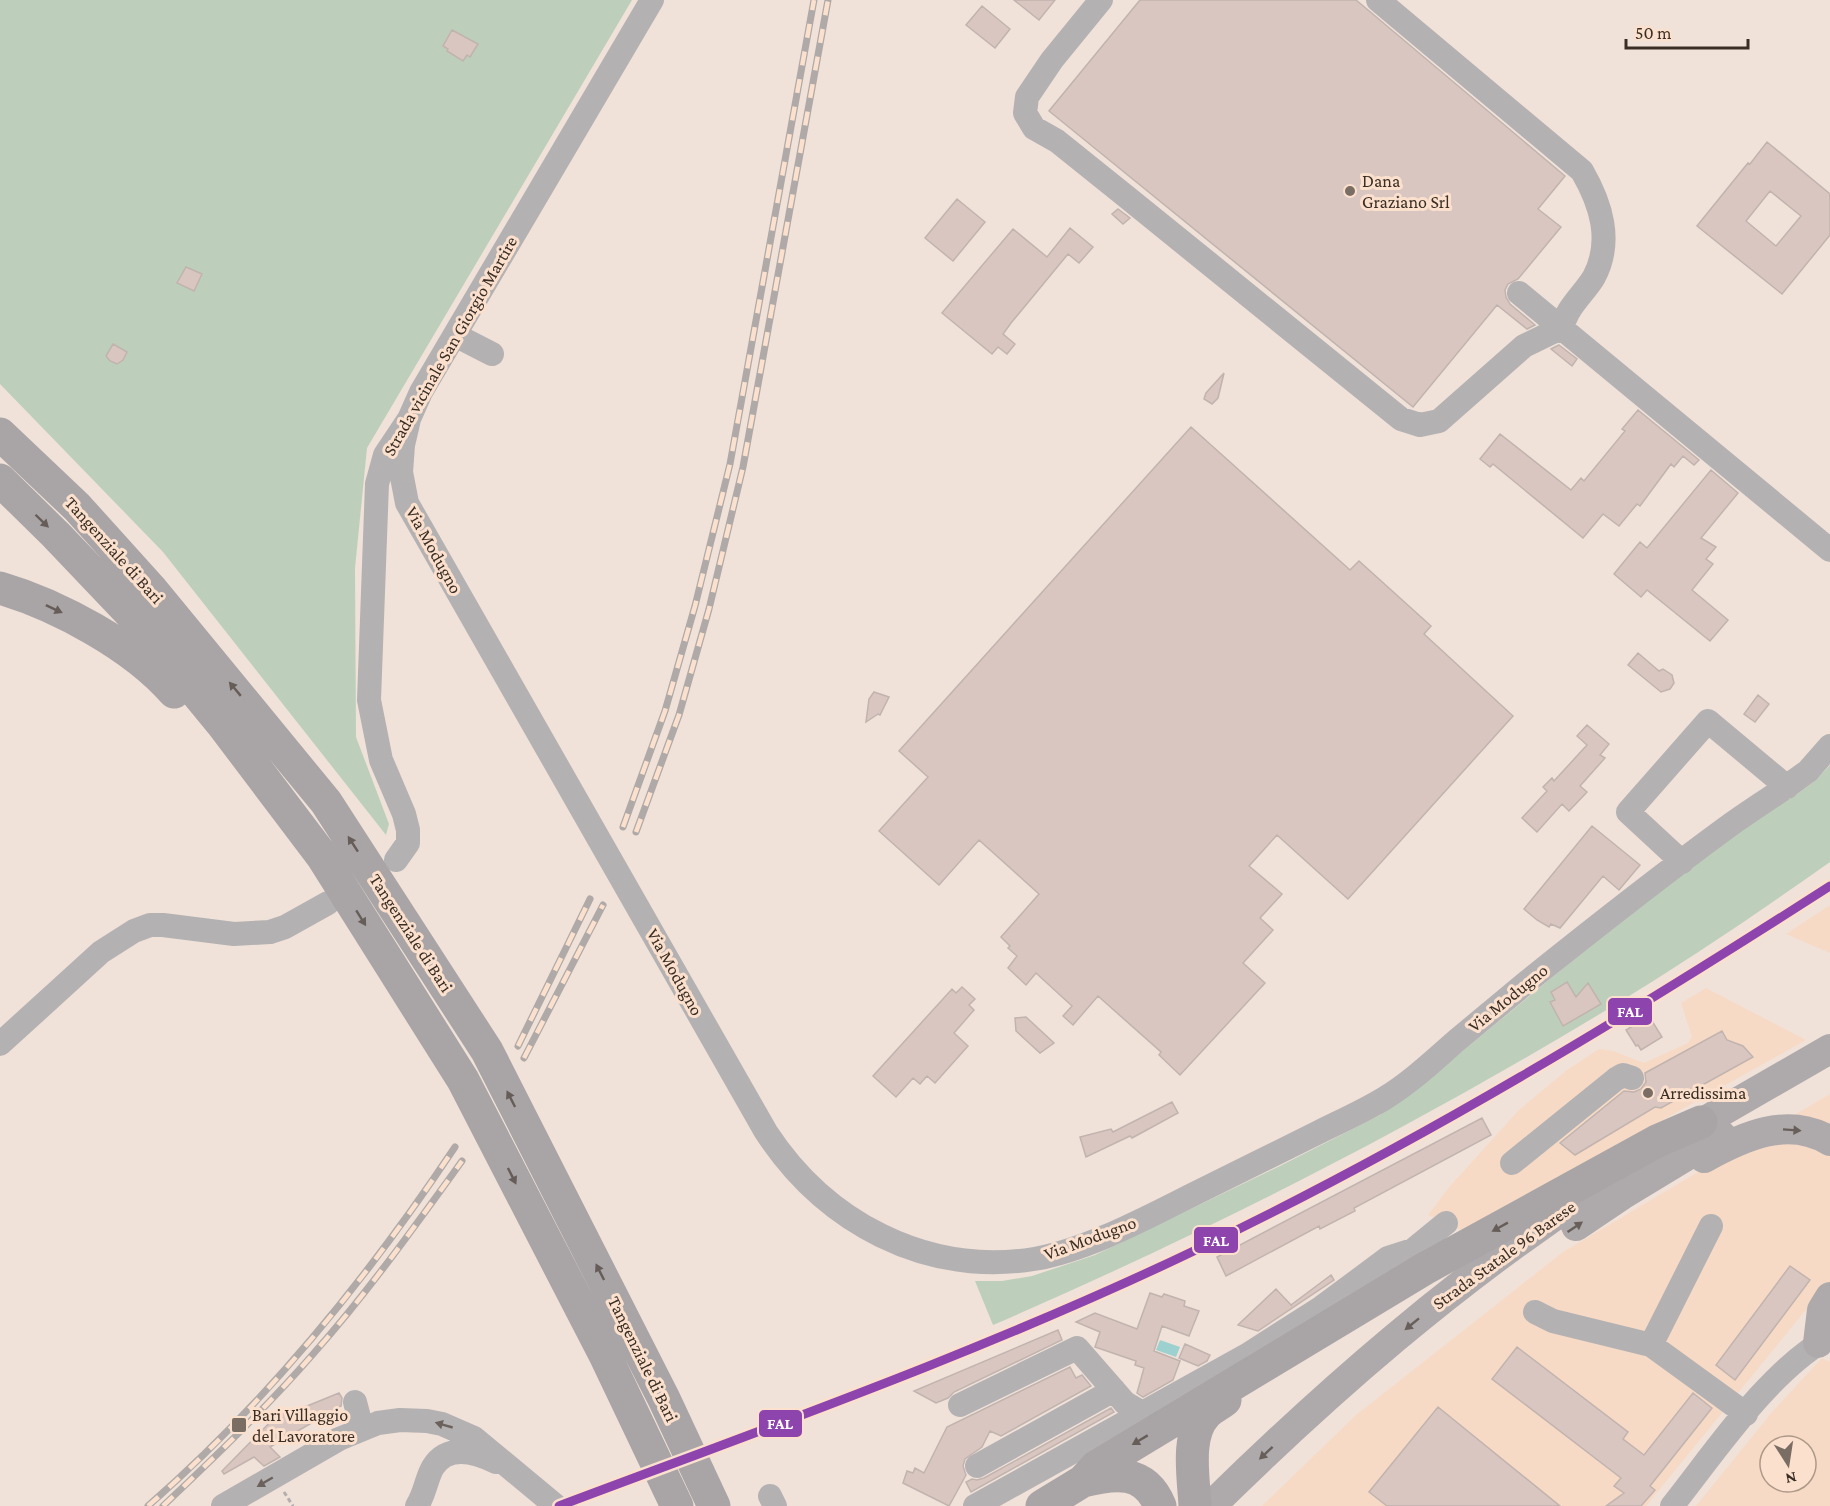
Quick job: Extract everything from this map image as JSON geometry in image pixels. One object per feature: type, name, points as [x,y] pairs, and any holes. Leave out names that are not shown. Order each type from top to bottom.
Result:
[{"type":"highway","name":"Tangenziale di Bari","points":[[0,434],[77,507],[151,589],[326,802],[487,1051],[664,1400],[717,1495]]},
{"type":"highway","name":"Tangenziale di Bari","points":[[0,480],[56,535],[136,620],[223,725],[322,856],[463,1080],[604,1355],[614,1411],[666,1503]]},
{"type":"highway","points":[[0,588],[22,594],[81,621],[129,652],[166,682],[199,721],[282,830],[322,856]]},
{"type":"highway","points":[[1042,1506],[1083,1481],[1096,1467],[1262,1366],[1418,1259],[1701,1122]]},
{"type":"highway","points":[[1195,1506],[1192,1458],[1198,1427],[1205,1414],[1222,1403],[1262,1366]]},
{"type":"highway","points":[[1083,1481],[1107,1475],[1128,1476],[1144,1483],[1156,1496],[1160,1506]]},
{"type":"main road","name":"Strada Statale 96 Barese","points":[[1211,1506],[1338,1386],[1410,1325],[1514,1245],[1701,1122],[1830,1049]]},
{"type":"main road","name":"Strada Statale 96 Barese","points":[[1240,1506],[1368,1386],[1547,1246],[1622,1195],[1830,1072]]},
{"type":"main road","points":[[1622,1195],[1690,1166],[1735,1141],[1756,1134],[1777,1129],[1798,1129],[1820,1135],[1830,1141]]},
{"type":"main road","points":[[1824,1340],[1822,1310],[1830,1297]]},
{"type":"street","name":"Strada vicinale San Giorgio Martire","points":[[396,860],[408,843],[408,830],[404,814],[381,760],[369,700],[377,484],[386,454],[409,419],[421,392],[652,0]]},
{"type":"street","points":[[1101,0],[1052,60],[1027,98],[1025,113],[1035,128],[1057,141],[1401,419],[1420,425],[1439,421],[1524,346],[1561,328],[1569,311],[1595,275],[1604,234],[1602,216],[1595,193],[1582,171],[1378,0]]},
{"type":"street","points":[[1519,293],[1830,550]]},
{"type":"street","points":[[455,335],[492,354]]},
{"type":"street","name":"Via Modugno","points":[[409,419],[403,445],[401,472],[406,503],[637,903],[741,1090],[784,1159],[804,1182],[858,1223],[908,1246],[927,1252],[972,1260],[1006,1261],[1057,1253],[1098,1238],[1161,1210],[1386,1097],[1414,1078],[1599,924],[1728,827],[1808,771],[1830,746]]},
{"type":"street","points":[[1682,862],[1628,812],[1708,722],[1787,787]]},
{"type":"street","points":[[0,1044],[101,952],[134,931],[150,925],[163,925],[234,934],[270,932],[285,927],[328,903]]},
{"type":"street","points":[[1512,1163],[1616,1078],[1623,1075],[1632,1078]]},
{"type":"street","points":[[975,1506],[1144,1414],[1257,1349],[1322,1307],[1388,1258],[1418,1259],[1446,1223]]},
{"type":"street","points":[[1651,1345],[1710,1226]]},
{"type":"street","points":[[1535,1312],[1553,1321],[1651,1345],[1746,1414]]},
{"type":"street","points":[[1672,1506],[1779,1376],[1801,1356],[1824,1340]]},
{"type":"street","points":[[960,1405],[1077,1348],[1125,1403],[1144,1414]]},
{"type":"street","points":[[977,1466],[1114,1390]]},
{"type":"street","points":[[355,1402],[362,1429]]},
{"type":"street","points":[[223,1506],[339,1439],[378,1423],[400,1420],[442,1424],[474,1438],[489,1448],[509,1468],[556,1506]]},
{"type":"street","points":[[417,1506],[426,1489],[433,1467],[450,1454],[475,1452],[509,1468]]},
{"type":"shaded area","points":[[1830,905],[1830,953],[1786,934]]},
{"type":"shaded area","points":[[1706,988],[1806,1040],[1464,1231],[1428,1215],[1451,1185],[1519,1110],[1567,1070],[1599,1049],[1613,1051],[1644,1063],[1688,1043],[1692,1037],[1681,1003]]},
{"type":"shaded area","points":[[1830,1094],[1830,1299],[1804,1312],[1646,1506],[1262,1506],[1356,1415],[1563,1252]]},
{"type":"shaded area","points":[[1822,1358],[1830,1362],[1830,1506],[1696,1506],[1772,1412]]},
{"type":"green space","points":[[0,0],[632,0],[367,448],[355,568],[356,737],[389,824],[386,835],[163,552],[0,384]]},
{"type":"green space","points":[[1830,765],[1830,862],[1723,936],[1538,1051],[1386,1136],[1230,1216],[993,1325],[975,1281],[1002,1281],[1032,1276],[1095,1255],[1380,1115],[1421,1085],[1657,893],[1721,845],[1803,790]]},
{"type":"water","points":[[1160,1340],[1180,1347],[1176,1357],[1156,1350]]},
{"type":"building","points":[[1014,0],[1055,0],[1039,20]]},
{"type":"building","name":"Dana Graziano Srl","points":[[1140,0],[1356,0],[1565,176],[1538,209],[1561,227],[1518,279],[1508,284],[1505,290],[1510,304],[1535,325],[1527,329],[1497,305],[1413,407],[1049,111]]},
{"type":"building","points":[[982,6],[1010,29],[995,48],[966,25]]},
{"type":"building","points":[[452,30],[478,44],[470,57],[467,55],[463,61],[443,46]]},
{"type":"building","points":[[1767,142],[1830,194],[1830,235],[1782,294],[1697,226],[1748,163],[1750,164]],"holes":[[[1770,191],[1801,216],[1776,246],[1746,221]]]},
{"type":"building","points":[[957,199],[985,222],[953,261],[925,238]]},
{"type":"building","points":[[1118,209],[1130,218],[1123,224],[1112,214]]},
{"type":"building","points":[[1070,228],[1093,247],[1079,263],[1068,254],[1011,323],[1003,334],[1015,344],[1007,354],[998,347],[992,354],[942,313],[1013,229],[1047,257]]},
{"type":"building","points":[[186,267],[202,274],[194,291],[177,283]]},
{"type":"building","points":[[113,344],[127,352],[123,360],[117,364],[106,356]]},
{"type":"building","points":[[1559,345],[1577,359],[1572,366],[1551,349]]},
{"type":"building","points":[[1224,373],[1218,398],[1212,404],[1204,399],[1206,393]]},
{"type":"building","points":[[1638,410],[1699,460],[1694,465],[1683,456],[1674,467],[1671,464],[1640,506],[1637,504],[1619,526],[1603,514],[1583,538],[1493,464],[1490,467],[1480,459],[1500,434],[1571,490],[1581,478],[1584,481],[1625,431],[1622,429]]},
{"type":"building","points":[[1191,427],[1350,570],[1359,561],[1431,626],[1424,634],[1513,716],[1348,899],[1277,835],[1249,866],[1282,894],[1260,918],[1273,930],[1243,963],[1265,983],[1180,1075],[1159,1055],[1161,1052],[1098,996],[1073,1025],[1063,1016],[1072,1006],[1036,973],[1026,985],[1008,968],[1017,956],[1001,937],[1039,894],[979,840],[939,885],[879,831],[928,777],[899,751]]},
{"type":"building","points":[[1711,470],[1738,493],[1701,538],[1716,547],[1706,559],[1713,564],[1692,590],[1728,620],[1710,641],[1647,590],[1641,597],[1614,574],[1640,542],[1647,548]]},
{"type":"building","points":[[1638,653],[1659,671],[1663,669],[1672,675],[1674,683],[1670,689],[1661,692],[1628,665]]},
{"type":"building","points":[[874,692],[889,697],[880,715],[866,722],[869,699]]},
{"type":"building","points":[[1758,695],[1769,704],[1755,722],[1744,714]]},
{"type":"building","points":[[1587,725],[1609,744],[1600,755],[1605,758],[1580,786],[1587,792],[1569,811],[1562,804],[1537,832],[1522,818],[1547,791],[1543,787],[1552,778],[1554,781],[1587,745],[1577,736]]},
{"type":"building","points":[[1592,826],[1640,865],[1619,890],[1603,876],[1560,928],[1551,924],[1549,927],[1524,909]]},
{"type":"building","points":[[1567,982],[1576,997],[1588,983],[1601,1004],[1563,1026],[1550,1002],[1555,1000],[1551,992]]},
{"type":"building","points":[[962,987],[975,999],[969,1005],[974,1010],[954,1033],[968,1046],[935,1083],[927,1076],[920,1084],[913,1078],[896,1097],[873,1076],[952,989],[956,993]]},
{"type":"building","points":[[1649,1016],[1662,1037],[1641,1050],[1626,1030]]},
{"type":"building","points":[[1026,1017],[1054,1043],[1040,1053],[1016,1031],[1015,1018]]},
{"type":"building","name":"Arredissima","points":[[1722,1031],[1727,1040],[1743,1046],[1753,1057],[1661,1108],[1655,1107],[1575,1155],[1560,1143],[1624,1091],[1634,1092],[1641,1089],[1646,1082],[1645,1073]]},
{"type":"building","points":[[1172,1102],[1178,1113],[1132,1138],[1130,1136],[1086,1157],[1080,1137],[1111,1129],[1113,1132]]},
{"type":"building","points":[[1482,1118],[1491,1135],[1354,1208],[1355,1211],[1320,1229],[1319,1226],[1226,1276],[1217,1257]]},
{"type":"building","points":[[1790,1266],[1810,1280],[1735,1380],[1716,1365]]},
{"type":"building","points":[[1331,1275],[1334,1280],[1258,1331],[1238,1325],[1276,1289],[1291,1305]]},
{"type":"building","points":[[1150,1293],[1162,1297],[1164,1294],[1185,1301],[1184,1306],[1199,1311],[1189,1336],[1162,1326],[1154,1351],[1180,1361],[1173,1380],[1143,1397],[1137,1393],[1144,1368],[1135,1365],[1136,1361],[1095,1347],[1100,1332],[1076,1322],[1095,1313],[1137,1329]]},
{"type":"building","points":[[1058,1330],[1062,1340],[954,1392],[948,1398],[936,1403],[914,1391]]},
{"type":"building","points":[[1185,1344],[1210,1355],[1207,1361],[1198,1366],[1179,1358]]},
{"type":"building","points":[[1517,1347],[1628,1432],[1623,1439],[1644,1455],[1693,1393],[1712,1408],[1650,1486],[1655,1490],[1641,1506],[1606,1506],[1624,1493],[1614,1486],[1621,1478],[1492,1379]]},
{"type":"building","points":[[1070,1367],[1076,1378],[1082,1375],[1091,1386],[1001,1436],[990,1431],[982,1447],[965,1459],[963,1466],[966,1475],[949,1506],[903,1483],[907,1471],[913,1473],[915,1468],[924,1473],[947,1427]]},
{"type":"building","name":"Bari Villaggio del Lavoratore","points":[[339,1393],[342,1398],[341,1406],[270,1447],[280,1457],[264,1466],[254,1457],[224,1474],[222,1471],[282,1410],[285,1415]]},
{"type":"building","points":[[1438,1407],[1560,1506],[1387,1506],[1369,1492]]},
{"type":"building","points":[[1111,1408],[1114,1412],[971,1492],[966,1482],[984,1478]]},
{"type":"railway","points":[[623,827],[665,711],[695,606],[730,464],[814,0]]},
{"type":"railway","points":[[636,832],[679,715],[709,609],[743,467],[828,0]]},
{"type":"railway","points":[[518,1046],[590,899]]},
{"type":"railway","points":[[524,1058],[603,905]]},
{"type":"railway","points":[[148,1506],[234,1425],[313,1337],[387,1244],[455,1147]]},
{"type":"railway","points":[[163,1506],[259,1412],[334,1330],[372,1283],[462,1161]]},
{"type":"transit line","name":"FAL","points":[[559,1506],[963,1352],[1200,1248],[1362,1166],[1521,1077],[1830,886]]},
{"type":"place","name":"Dana Graziano Srl","points":[[1350,191]]},
{"type":"place","name":"Arredissima","points":[[1648,1093]]},
{"type":"place","name":"Bari Villaggio del Lavoratore","points":[[239,1425]]}]
